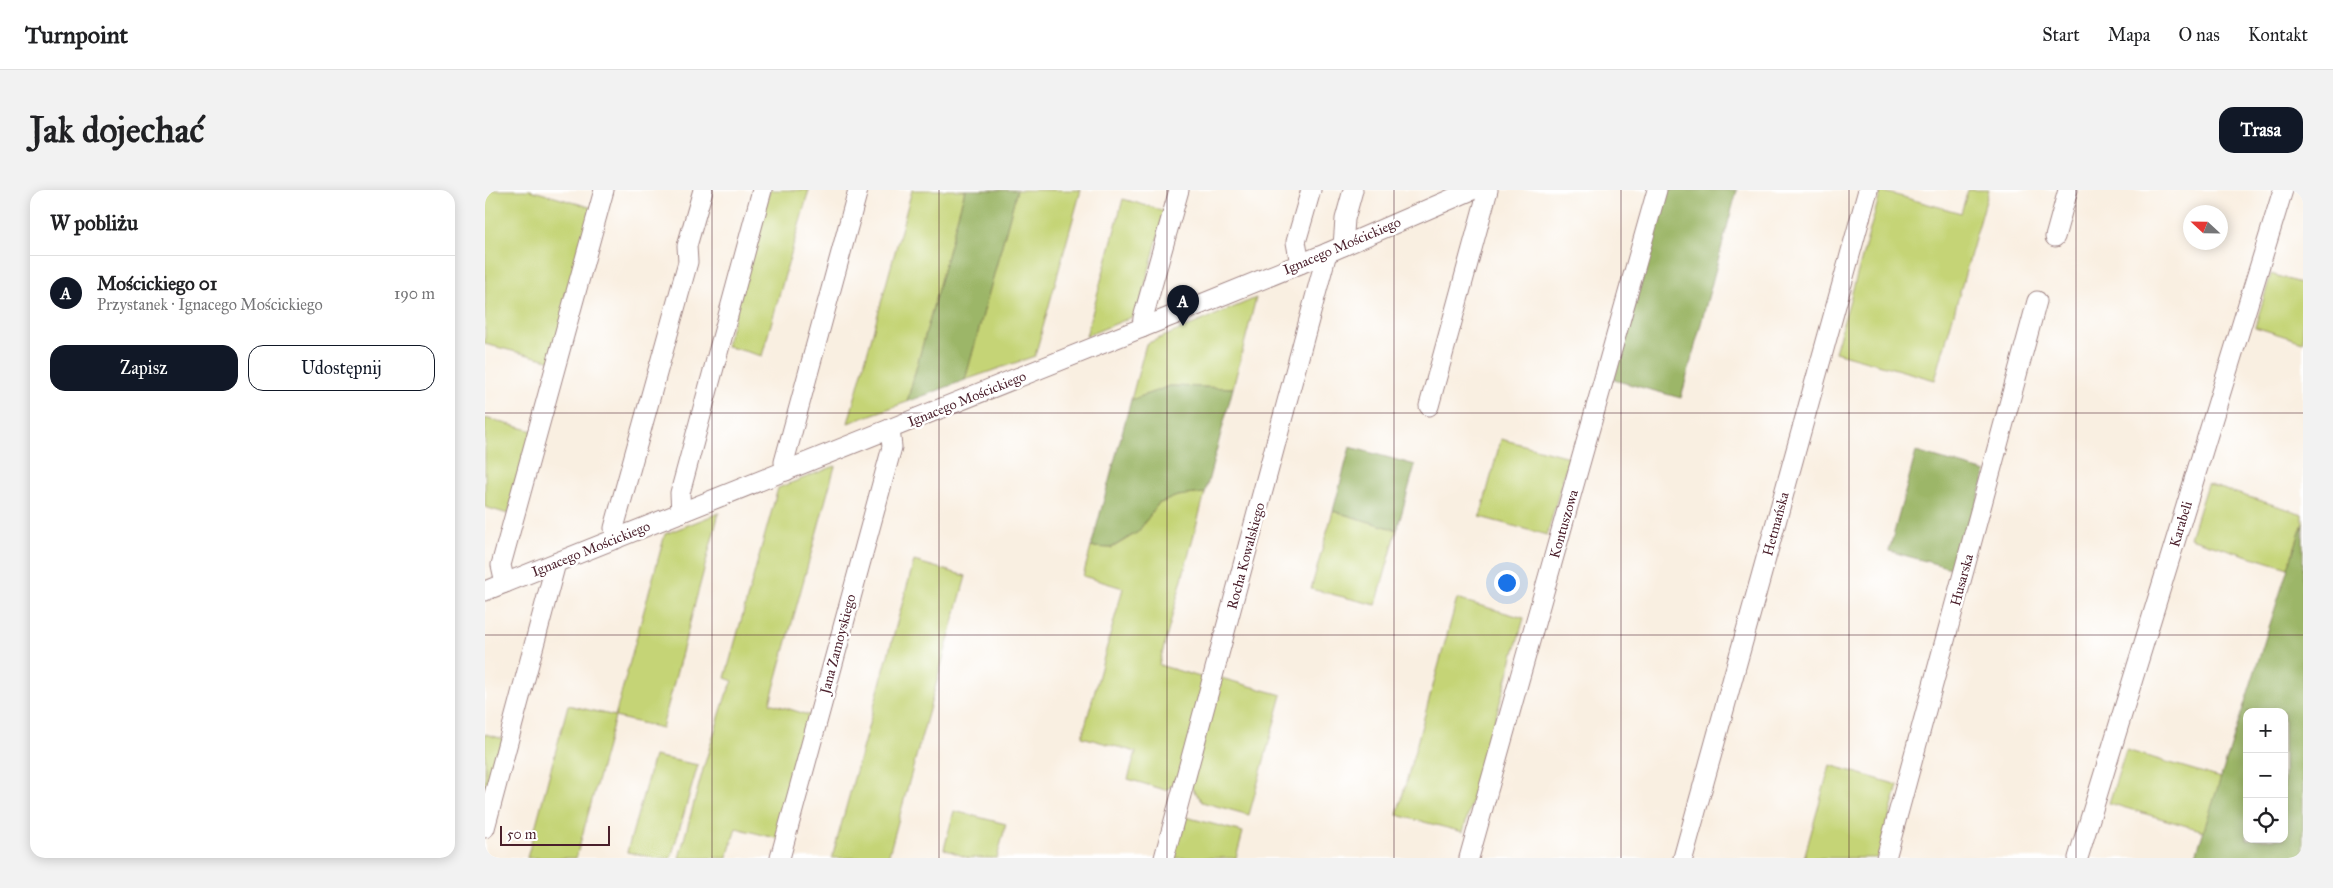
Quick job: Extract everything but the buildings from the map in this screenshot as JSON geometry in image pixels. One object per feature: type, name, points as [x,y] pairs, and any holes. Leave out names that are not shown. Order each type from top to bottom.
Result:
[{"type":"street","points":[[505,583],[501,566],[604,190]]},
{"type":"street","points":[[616,539],[614,528],[688,262],[687,246],[703,190]]},
{"type":"street","points":[[681,513],[680,493],[762,190]]},
{"type":"street","points":[[786,471],[784,462],[858,190]]},
{"type":"street","points":[[1142,328],[1143,318],[1179,190]]},
{"type":"street","points":[[1300,264],[1296,242],[1311,190]]},
{"type":"street","name":"Rocha Kowalskiego","points":[[1164,858],[1353,190]]},
{"type":"street","name":"Ignacego Mościckiego","points":[[485,591],[1300,264],[1471,190]]},
{"type":"street","points":[[1429,406],[1488,190]]},
{"type":"street","name":"Kontuszowa","points":[[1469,858],[1657,190]]},
{"type":"street","name":"Hetmańska","points":[[1683,858],[1868,190]]},
{"type":"street","points":[[2055,238],[2068,190]]},
{"type":"street","name":"Karabeli","points":[[2078,858],[2283,190]]},
{"type":"street","name":"Husarska","points":[[1886,858],[2037,301]]},
{"type":"street","name":"Jana Zamoyskiego","points":[[779,858],[892,447],[890,429]]},
{"type":"street","points":[[485,828],[556,563]]},
{"type":"green space","points":[[488,190],[530,190],[593,208],[552,361],[485,344],[485,199]]},
{"type":"green space","points":[[770,190],[809,190],[762,356],[726,346]]},
{"type":"green space","points":[[912,190],[965,190],[907,402],[848,423]]},
{"type":"green space","points":[[965,190],[1017,190],[965,380],[907,402]]},
{"type":"green space","points":[[1017,190],[1081,190],[1035,356],[965,380]]},
{"type":"green space","points":[[1667,190],[1737,190],[1681,398],[1614,380]]},
{"type":"green space","points":[[1968,190],[1989,190],[1935,380],[1835,352],[1881,191],[1961,213]]},
{"type":"green space","points":[[1123,199],[1165,211],[1137,315],[1086,336]]},
{"type":"green space","points":[[2271,274],[2303,284],[2303,342],[2255,327]]},
{"type":"green space","points":[[1256,298],[1233,388],[1170,386],[1131,400],[1146,344]]},
{"type":"green space","points":[[1170,386],[1233,388],[1205,493],[1177,496],[1158,504],[1138,532],[1111,548],[1091,547],[1131,400]]},
{"type":"green space","points":[[485,418],[533,431],[508,514],[485,507]]},
{"type":"green space","points":[[1501,439],[1569,457],[1547,535],[1480,517]]},
{"type":"green space","points":[[1350,447],[1415,465],[1397,530],[1333,511]]},
{"type":"green space","points":[[1916,452],[1986,472],[1958,570],[1889,551]]},
{"type":"green space","points":[[835,466],[770,703],[812,716],[779,839],[736,828],[727,858],[679,858],[704,766],[726,695],[733,681],[725,678],[778,488]]},
{"type":"green space","points":[[2207,484],[2303,514],[2303,523],[2288,568],[2190,538]]},
{"type":"green space","points":[[1205,493],[1159,665],[1207,679],[1178,783],[1165,790],[1128,779],[1136,752],[1082,737],[1123,588],[1083,576],[1091,547],[1112,548],[1138,532],[1158,504],[1177,496]]},
{"type":"green space","points":[[1333,511],[1397,530],[1376,605],[1311,589]]},
{"type":"green space","points":[[719,513],[662,728],[615,717],[576,858],[527,858],[568,705],[615,716],[665,534]]},
{"type":"green space","points":[[2303,523],[2303,858],[2195,858],[2243,708],[2243,843],[2288,843],[2288,708],[2243,708]]},
{"type":"green space","points":[[914,561],[966,576],[888,858],[832,858]]},
{"type":"green space","points":[[1457,599],[1524,618],[1463,832],[1397,815]]},
{"type":"green space","points":[[1221,678],[1282,695],[1249,815],[1202,802],[1191,787]]},
{"type":"green space","points":[[485,734],[504,739],[485,809]]},
{"type":"green space","points":[[2126,750],[2221,778],[2204,831],[2109,803]]},
{"type":"green space","points":[[654,756],[698,765],[671,858],[655,858],[627,852]]},
{"type":"green space","points":[[1830,765],[1898,785],[1878,858],[1804,858]]},
{"type":"green space","points":[[954,811],[1006,824],[997,858],[968,858],[944,849]]},
{"type":"green space","points":[[1182,816],[1243,832],[1236,858],[1170,858]]},
{"type":"place","name":"Mościckiego 01","points":[[1183,326]]}]
